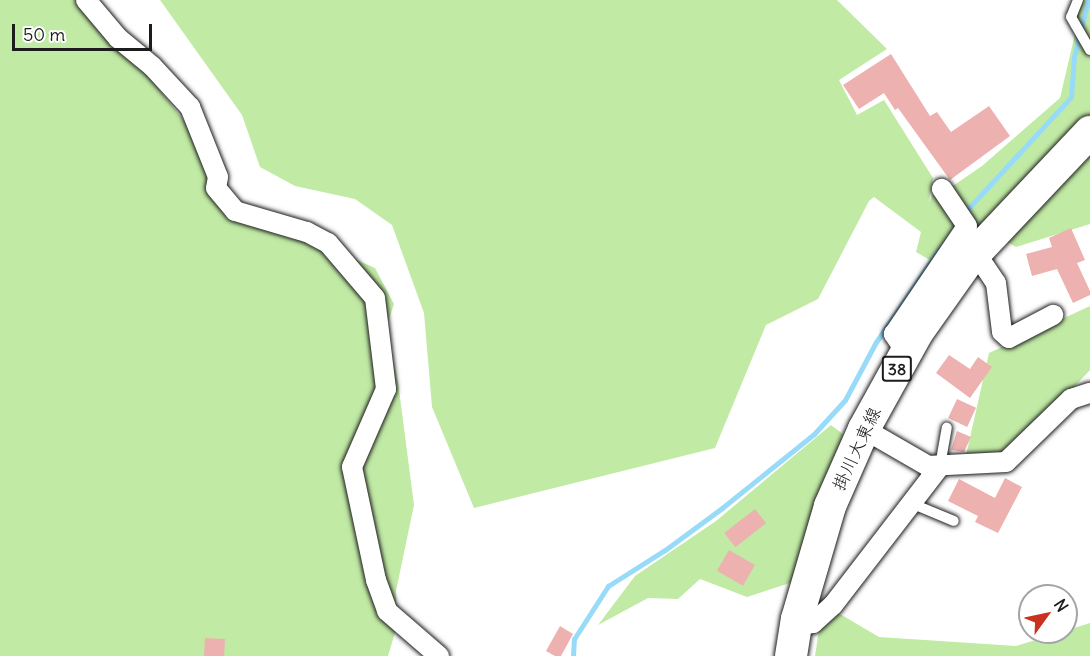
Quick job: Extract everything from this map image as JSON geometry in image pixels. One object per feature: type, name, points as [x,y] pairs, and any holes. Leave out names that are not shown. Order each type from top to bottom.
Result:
[{"type":"main road","name":"掛川大東線","points":[[791,656],[796,625],[831,506],[864,429],[967,231],[1090,132]]},
{"type":"street","points":[[86,0],[118,38],[152,66],[190,106],[218,177],[216,188],[235,211],[307,232],[328,243],[375,298],[386,389],[352,467],[376,580],[387,611],[439,656]]},
{"type":"street","points":[[942,189],[996,283],[1002,332],[1009,338],[1053,315]]},
{"type":"street","points":[[864,429],[928,466],[1006,462],[1071,399],[1090,393]]},
{"type":"street","points":[[796,625],[813,623],[833,605],[940,466]]},
{"type":"lane","points":[[1078,0],[1071,17],[1090,50]]},
{"type":"lane","points":[[940,466],[947,428]]},
{"type":"lane","points":[[913,504],[954,521]]},
{"type":"green space","points":[[0,0],[87,0],[186,123],[219,198],[375,268],[394,304],[386,328],[398,382],[414,505],[396,591],[397,626],[388,656],[0,656]]},
{"type":"green space","points":[[160,0],[837,0],[887,49],[839,80],[857,115],[884,100],[933,178],[929,203],[932,195],[944,192],[982,166],[1060,98],[1075,34],[1090,54],[1090,123],[942,267],[916,252],[921,232],[874,197],[869,201],[818,299],[766,325],[715,448],[474,508],[432,407],[424,313],[392,225],[355,199],[295,186],[260,167],[242,115]]},
{"type":"green space","points":[[1074,0],[1090,0],[1090,50],[1070,15]]},
{"type":"green space","points":[[1090,151],[1090,224],[1016,247],[1007,242]]},
{"type":"green space","points":[[1090,306],[1090,370],[1007,459],[965,460],[989,353]]},
{"type":"green space","points":[[831,425],[844,435],[793,582],[747,597],[700,579],[678,599],[648,598],[598,625],[635,576],[716,521]]},
{"type":"green space","points":[[835,611],[879,637],[1016,646],[1078,644],[1078,627],[1090,623],[1090,656],[815,656],[819,630]]},
{"type":"building","points":[[891,54],[930,116],[937,112],[951,132],[989,106],[1010,136],[950,180],[898,108],[895,110],[884,93],[859,109],[843,85]]},
{"type":"building","points":[[1071,228],[1085,260],[1077,263],[1090,291],[1090,295],[1073,303],[1057,269],[1032,276],[1026,254],[1052,247],[1049,238]]},
{"type":"building","points":[[949,355],[970,369],[978,357],[992,367],[970,398],[936,373]]},
{"type":"building","points":[[957,399],[976,408],[967,427],[948,418]]},
{"type":"building","points":[[957,431],[971,437],[964,452],[951,450]]},
{"type":"building","points":[[1005,478],[1022,487],[998,533],[975,522],[978,516],[948,501],[959,479],[995,498]]},
{"type":"building","points":[[755,509],[766,523],[735,547],[724,533]]},
{"type":"building","points":[[729,550],[755,565],[743,586],[717,571]]},
{"type":"building","points":[[560,626],[573,634],[561,656],[555,656],[546,651]]},
{"type":"building","points":[[205,638],[225,639],[224,656],[204,656]]},
{"type":"waterway","points":[[964,213],[1071,97],[1074,57],[1088,0]]},
{"type":"waterway","points":[[573,656],[574,639],[608,586],[665,550],[722,508],[814,434],[845,400],[876,342],[940,248]]}]
